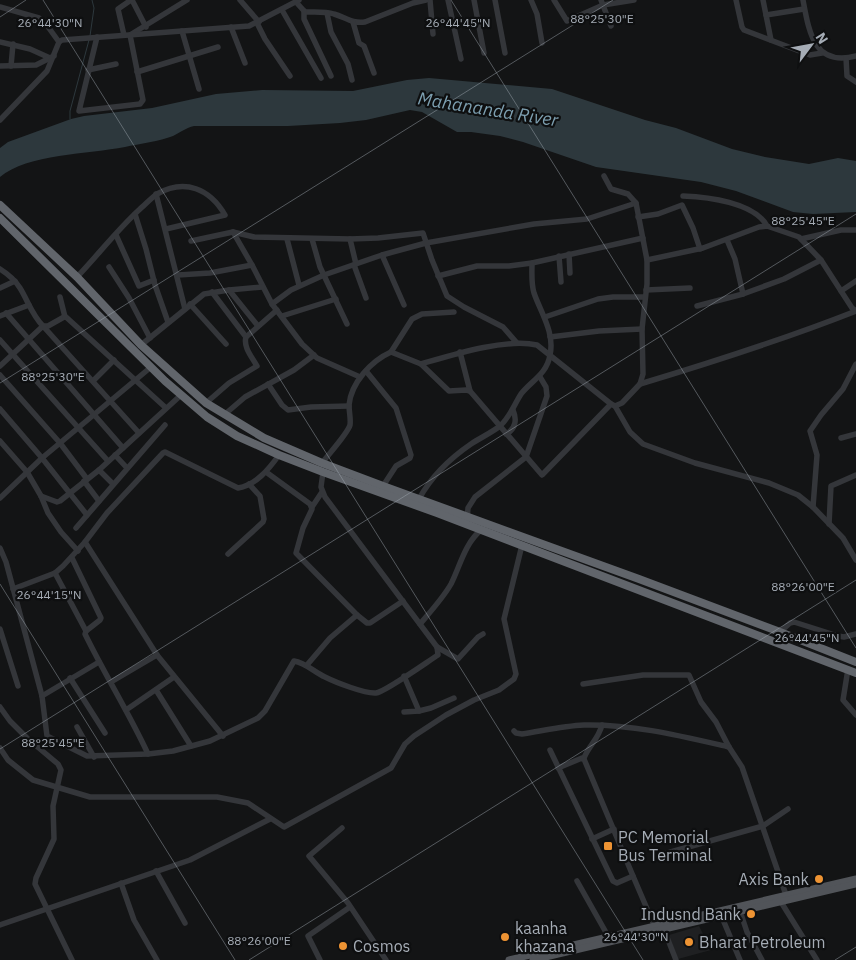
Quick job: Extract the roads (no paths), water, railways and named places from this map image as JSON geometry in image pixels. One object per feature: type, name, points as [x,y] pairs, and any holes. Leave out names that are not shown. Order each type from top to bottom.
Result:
[{"type":"highway","points":[[0,205],[77,277],[141,346],[206,403],[264,438],[322,463],[419,499],[467,520],[481,530],[852,671]]},
{"type":"highway","points":[[0,218],[181,395],[207,417],[230,432],[279,455],[323,472],[467,520],[780,632],[856,662]]},
{"type":"main road","points":[[512,960],[654,925],[663,926],[721,916],[781,902],[856,879]]},
{"type":"main road","points":[[533,960],[786,895],[856,884]]},
{"type":"street","points":[[96,37],[78,107],[79,111],[141,103],[143,100],[137,72],[118,9],[131,0],[146,27]]},
{"type":"street","points":[[127,35],[146,27],[187,0]]},
{"type":"street","points":[[240,0],[258,22],[265,39],[290,76]]},
{"type":"street","points":[[304,11],[327,13],[353,22],[365,22],[411,1],[428,0],[433,34]]},
{"type":"street","points":[[448,0],[461,59]]},
{"type":"street","points":[[474,0],[484,54]]},
{"type":"street","points":[[495,0],[504,53]]},
{"type":"street","points":[[531,0],[537,14],[542,43]]},
{"type":"street","points":[[554,0],[567,21],[602,3],[629,0]]},
{"type":"street","points":[[736,0],[743,29],[810,55],[822,54],[846,58],[856,56]]},
{"type":"street","points":[[763,0],[771,40]]},
{"type":"street","points":[[803,0],[809,30],[822,54]]},
{"type":"street","points":[[62,40],[249,26],[298,1],[304,11],[304,19],[331,76]]},
{"type":"street","points":[[602,3],[611,26]]},
{"type":"street","points":[[0,7],[39,18],[62,40]]},
{"type":"street","points":[[766,15],[804,9]]},
{"type":"street","points":[[282,10],[321,78]]},
{"type":"street","points":[[327,13],[330,32],[348,64],[352,80]]},
{"type":"street","points":[[353,22],[359,43],[364,46],[374,73]]},
{"type":"street","points":[[231,27],[245,63]]},
{"type":"street","points":[[182,31],[199,89]]},
{"type":"street","points":[[0,120],[47,71],[52,57],[62,40]]},
{"type":"street","points":[[0,42],[30,49],[52,57]]},
{"type":"street","points":[[11,66],[12,44]]},
{"type":"street","points":[[137,72],[218,47]]},
{"type":"street","points":[[0,66],[36,65],[52,57]]},
{"type":"street","points":[[846,58],[847,76],[856,82]]},
{"type":"street","points":[[88,70],[116,64]]},
{"type":"street","points":[[460,352],[470,391],[541,474],[613,405],[622,403],[640,384],[643,374],[642,330],[647,260],[636,203],[628,194],[611,190],[604,176]]},
{"type":"street","points":[[77,277],[156,194],[186,186],[202,190],[212,198],[225,215],[166,229]]},
{"type":"street","points":[[156,194],[188,307],[226,344]]},
{"type":"street","points":[[683,196],[703,197],[729,202],[762,217],[767,226]]},
{"type":"street","points":[[272,304],[299,286],[324,275],[382,255],[426,243],[534,224],[587,219],[636,203]]},
{"type":"street","points":[[638,217],[658,214],[682,205],[700,249]]},
{"type":"street","points":[[135,214],[168,322]]},
{"type":"street","points":[[640,384],[708,364],[856,311],[852,308],[820,260],[801,239],[795,235],[767,226],[759,227],[700,249],[647,260]]},
{"type":"street","points":[[801,239],[841,230],[856,230]]},
{"type":"street","points":[[233,232],[272,304],[302,344],[314,355],[360,377]]},
{"type":"street","points":[[191,241],[233,232],[254,237],[287,239],[378,238],[423,233],[438,276],[449,298],[503,327],[517,343]]},
{"type":"street","points":[[116,235],[139,286],[154,280]]},
{"type":"street","points":[[438,276],[478,266],[509,266],[532,263],[643,238]]},
{"type":"street","points":[[287,239],[299,286]]},
{"type":"street","points":[[312,239],[324,275],[347,324]]},
{"type":"street","points":[[350,239],[355,264],[366,298]]},
{"type":"street","points":[[727,240],[735,259],[743,294]]},
{"type":"street","points":[[569,254],[570,273]]},
{"type":"street","points":[[382,255],[404,305]]},
{"type":"street","points":[[559,256],[561,282]]},
{"type":"street","points":[[697,306],[743,294],[784,279],[820,260]]},
{"type":"street","points":[[419,499],[424,489],[459,452],[500,426],[513,410],[522,394],[540,377],[550,355],[550,337],[545,317],[533,288],[532,263]]},
{"type":"street","points":[[178,275],[210,273],[252,265]]},
{"type":"street","points":[[109,267],[129,298],[150,338]]},
{"type":"street","points":[[0,269],[15,281],[37,320],[139,433]]},
{"type":"street","points":[[0,288],[15,281]]},
{"type":"street","points":[[841,290],[856,281]]},
{"type":"street","points":[[141,346],[204,294],[262,287]]},
{"type":"street","points":[[646,290],[690,288]]},
{"type":"street","points":[[229,290],[258,326]]},
{"type":"street","points":[[212,292],[246,337]]},
{"type":"street","points":[[60,297],[65,317],[166,408]]},
{"type":"street","points":[[545,317],[598,299],[645,297]]},
{"type":"street","points":[[282,316],[336,299]]},
{"type":"street","points":[[29,305],[3,315],[29,339],[123,448]]},
{"type":"street","points":[[206,403],[229,383],[257,366],[246,348],[246,337],[277,310]]},
{"type":"street","points":[[322,463],[350,426],[349,406],[351,392],[360,377],[385,354],[391,352],[412,319],[422,314],[454,312]]},
{"type":"street","points":[[0,366],[43,326],[48,326],[65,317]]},
{"type":"street","points":[[550,337],[600,331],[642,330]]},
{"type":"street","points":[[0,340],[108,461]]},
{"type":"street","points":[[421,364],[460,352],[517,343],[537,345],[613,405],[630,432],[644,444],[695,463],[785,489],[798,495],[813,507],[843,538],[856,560]]},
{"type":"street","points":[[391,352],[421,364],[449,391],[470,391]]},
{"type":"street","points":[[224,415],[236,403],[294,370],[314,355]]},
{"type":"street","points":[[93,381],[114,360]]},
{"type":"street","points":[[813,507],[818,462],[817,452],[810,431],[843,389],[856,364]]},
{"type":"street","points":[[0,498],[42,458],[150,366]]},
{"type":"street","points":[[366,371],[396,408],[411,455],[410,458],[396,466],[383,486]]},
{"type":"street","points":[[0,375],[60,443],[99,501]]},
{"type":"street","points":[[467,520],[468,508],[475,497],[526,457],[546,396],[546,387],[540,377]]},
{"type":"street","points":[[268,384],[282,405],[288,410],[349,406]]},
{"type":"street","points":[[41,496],[58,502],[99,470],[181,395]]},
{"type":"street","points":[[0,409],[87,515]]},
{"type":"street","points":[[506,434],[512,431],[515,422],[516,417],[513,410]]},
{"type":"street","points":[[76,528],[165,425]]},
{"type":"street","points":[[841,438],[856,434]]},
{"type":"street","points":[[0,441],[27,472],[41,496],[48,513],[61,532],[78,551]]},
{"type":"street","points":[[13,589],[55,573],[72,558],[107,513],[163,453],[165,452],[234,488],[249,484],[266,472],[279,455]]},
{"type":"street","points":[[115,455],[127,468]]},
{"type":"street","points":[[99,470],[113,484]]},
{"type":"street","points":[[266,472],[300,495],[312,507]]},
{"type":"street","points":[[323,472],[322,492],[437,647],[458,659],[483,634]]},
{"type":"street","points":[[829,524],[831,486],[856,475]]},
{"type":"street","points":[[228,554],[264,519],[260,496],[249,484]]},
{"type":"street","points":[[322,492],[312,507],[303,528],[296,553],[367,623],[370,623],[403,601]]},
{"type":"street","points":[[420,624],[444,594],[469,544],[481,530]]},
{"type":"street","points":[[85,542],[156,655],[223,736]]},
{"type":"street","points":[[0,748],[8,760],[33,780],[90,797],[217,797],[234,799],[248,803],[284,827],[393,766],[405,744],[414,736],[446,715],[474,700],[499,690],[514,679],[516,674],[504,619],[522,545]]},
{"type":"street","points":[[0,548],[6,562],[42,696],[47,736],[86,756],[173,752],[223,736],[251,723],[262,715],[293,661],[296,660],[324,676],[367,692],[375,693],[386,689],[438,655],[437,647]]},
{"type":"street","points":[[72,558],[101,618],[86,631]]},
{"type":"street","points":[[55,573],[86,631],[85,634],[99,662],[148,754]]},
{"type":"street","points":[[307,666],[330,638],[357,615]]},
{"type":"street","points":[[780,632],[790,623],[794,622],[838,636],[844,637],[856,634]]},
{"type":"street","points":[[0,629],[18,686]]},
{"type":"street","points":[[111,682],[156,655]]},
{"type":"street","points":[[42,696],[99,662]]},
{"type":"street","points":[[852,671],[843,700],[856,715]]},
{"type":"street","points":[[583,684],[643,675],[688,674],[701,702],[716,722],[728,747],[742,767],[786,895]]},
{"type":"street","points":[[404,676],[420,711]]},
{"type":"street","points":[[126,710],[174,677]]},
{"type":"street","points":[[70,678],[106,732]]},
{"type":"street","points":[[156,690],[191,746]]},
{"type":"street","points":[[404,712],[431,708],[454,698]]},
{"type":"street","points":[[0,707],[10,721],[59,766],[62,773],[53,806],[54,840],[36,881],[37,889],[72,960]]},
{"type":"street","points":[[514,731],[522,734],[582,725],[614,725],[670,733],[728,747]]},
{"type":"street","points":[[602,725],[599,736],[586,751],[584,758],[654,925]]},
{"type":"street","points":[[77,726],[94,757]]},
{"type":"street","points":[[550,750],[614,882],[616,883],[634,876]]},
{"type":"street","points":[[558,768],[584,758]]},
{"type":"street","points":[[667,853],[763,826],[788,809]]},
{"type":"street","points":[[0,925],[190,860],[270,819]]},
{"type":"street","points":[[342,828],[309,856],[350,907],[386,960]]},
{"type":"street","points":[[592,839],[614,829]]},
{"type":"street","points":[[156,871],[185,922]]},
{"type":"street","points":[[577,881],[608,936]]},
{"type":"street","points":[[121,883],[134,920],[157,960]]},
{"type":"street","points":[[781,902],[817,960]]},
{"type":"street","points":[[320,960],[308,936],[350,907]]},
{"type":"street","points":[[740,911],[747,932],[762,960]]},
{"type":"street","points":[[721,916],[740,960]]},
{"type":"street","points":[[663,926],[676,960]]},
{"type":"water","name":"Mahananda River","points":[[429,78],[552,89],[645,120],[676,128],[732,149],[765,157],[809,164],[838,158],[856,161],[856,212],[813,214],[793,212],[736,191],[701,182],[596,167],[500,136],[457,132],[422,112],[410,110],[366,120],[340,123],[288,126],[194,126],[173,136],[156,141],[42,159],[12,169],[0,177],[0,148],[8,142],[84,116],[152,108],[216,94],[262,90],[353,91],[407,80]]},
{"type":"waterway","points":[[90,36],[94,8],[92,0]]},
{"type":"waterway","points":[[70,119],[70,111],[89,40]]},
{"type":"place","name":"PC Memorial Bus Terminal","points":[[608,846]]},
{"type":"place","name":"Axis Bank","points":[[819,879]]},
{"type":"place","name":"Indusnd Bank","points":[[751,914]]},
{"type":"place","name":"kaanha khazana","points":[[505,937]]},
{"type":"place","name":"Bharat Petroleum","points":[[689,942]]},
{"type":"place","name":"Cosmos","points":[[343,946]]}]
